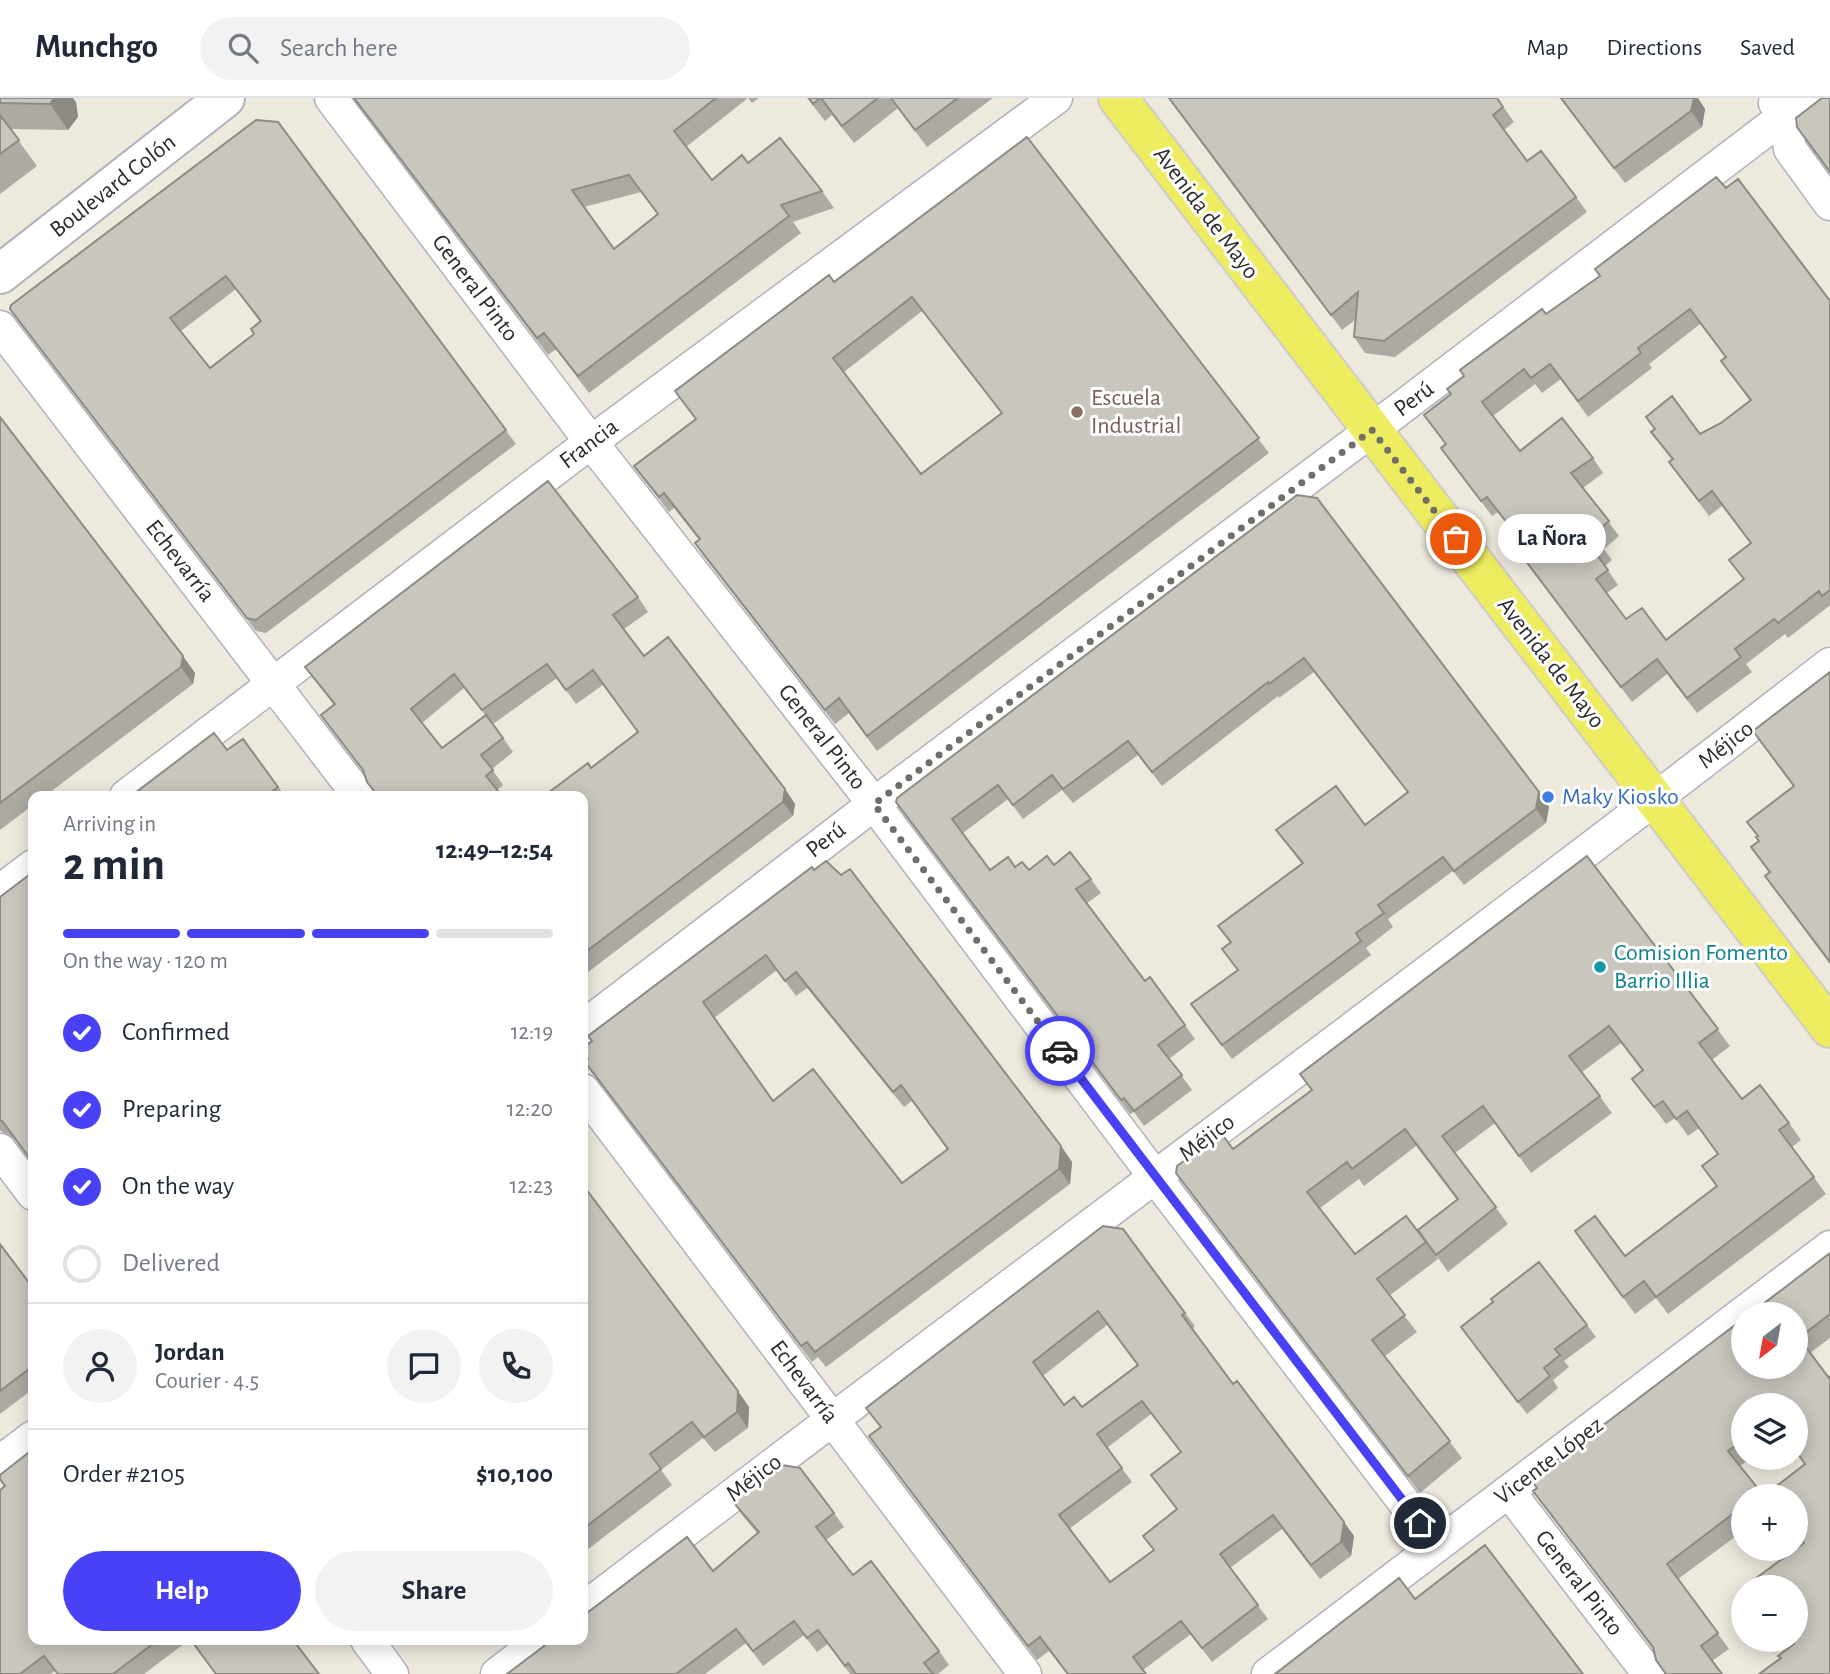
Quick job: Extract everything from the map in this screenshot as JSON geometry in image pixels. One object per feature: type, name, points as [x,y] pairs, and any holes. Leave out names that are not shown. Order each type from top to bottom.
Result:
[{"type":"main road","name":"Boulevard Colón","points":[[0,274],[225,98]]},
{"type":"main road","name":"Avenida de Mayo","points":[[1118,98],[1830,1028]]},
{"type":"street","name":"General Pinto","points":[[331,98],[591,442],[874,804],[1437,1545]]},
{"type":"street","name":"Francia","points":[[133,791],[591,442],[1056,98]]},
{"type":"street","name":"Perú","points":[[588,1023],[874,804],[1372,430],[1788,104]]},
{"type":"street","points":[[1788,104],[1790,149],[1830,204]]},
{"type":"street","name":"Echevarría","points":[[0,327],[355,791]]},
{"type":"street","name":"Méjico","points":[[588,1605],[832,1418],[1656,799],[1830,664]]},
{"type":"street","points":[[0,891],[28,870]]},
{"type":"street","name":"Echevarría","points":[[588,1097],[1026,1674]]},
{"type":"street","points":[[0,1150],[28,1187]]},
{"type":"street","name":"Vicente López","points":[[1268,1674],[1830,1247]]},
{"type":"street","points":[[0,1462],[28,1441]]},
{"type":"street","name":"General Pinto","points":[[1509,1492],[1649,1674]]},
{"type":"street","points":[[371,1645],[392,1674]]},
{"type":"street","points":[[497,1674],[535,1645]]},
{"type":"building","points":[[0,98],[54,98],[50,104],[0,103]]},
{"type":"building","points":[[354,98],[716,98],[674,131],[712,180],[742,155],[748,163],[780,138],[822,191],[781,205],[789,216],[578,376],[544,333],[537,338]],"holes":[[[629,175],[658,214],[614,249],[572,190]]]},
{"type":"building","points":[[809,98],[820,98],[813,104]]},
{"type":"building","points":[[821,98],[878,98],[842,126]]},
{"type":"building","points":[[891,98],[958,98],[915,130]]},
{"type":"building","points":[[1169,98],[1497,98],[1503,107],[1493,115],[1527,161],[1541,151],[1576,197],[1384,341],[1354,337],[1358,292],[1331,315]]},
{"type":"building","points":[[1561,98],[1694,98],[1691,111],[1614,168]]},
{"type":"building","points":[[1822,98],[1830,98],[1830,172],[1797,127],[1796,118]]},
{"type":"building","points":[[0,115],[19,140],[0,154]]},
{"type":"building","points":[[256,120],[278,122],[506,430],[256,620],[247,618],[10,309],[11,305]],"holes":[[[226,276],[261,321],[251,329],[254,334],[210,368],[170,318]]]},
{"type":"building","points":[[1027,137],[1259,438],[867,736],[839,698],[825,710],[695,543],[700,539],[664,493],[659,497],[634,466],[696,419],[675,391],[829,275],[834,282]],"holes":[[[912,297],[1002,413],[921,474],[833,358]]]},
{"type":"building","points":[[1716,177],[1726,188],[1738,179],[1830,301],[1830,590],[1822,596],[1819,591],[1778,623],[1774,619],[1735,649],[1741,657],[1687,698],[1657,659],[1621,687],[1522,556],[1529,551],[1487,497],[1481,501],[1441,448],[1446,444],[1424,415],[1451,394],[1447,389],[1464,376],[1460,370],[1542,309],[1546,314],[1600,276],[1595,269]],"holes":[[[1690,309],[1726,357],[1721,361],[1751,400],[1721,423],[1700,434],[1672,396],[1646,417],[1655,429],[1651,432],[1673,459],[1669,462],[1699,501],[1712,491],[1751,543],[1729,560],[1744,579],[1666,640],[1642,608],[1626,619],[1596,579],[1608,570],[1594,551],[1602,545],[1593,534],[1609,521],[1571,473],[1593,458],[1562,418],[1520,451],[1482,402],[1524,369],[1531,378],[1550,364],[1578,401],[1641,353],[1638,348]]]},
{"type":"building","points":[[0,417],[183,656],[181,667],[0,803]]},
{"type":"building","points":[[548,481],[638,597],[613,615],[644,656],[668,637],[785,789],[783,802],[588,950],[588,791],[551,791],[588,763],[591,768],[638,732],[593,670],[566,690],[547,664],[482,710],[454,674],[411,709],[442,748],[486,715],[503,738],[481,755],[493,770],[486,776],[498,791],[374,791],[363,770],[321,715],[335,704],[305,667]]},
{"type":"building","points":[[1297,495],[1317,498],[1539,792],[1536,809],[1454,871],[1443,857],[1378,905],[1384,913],[1356,933],[1361,941],[1222,1045],[1191,1004],[1238,970],[1222,949],[1231,942],[1218,926],[1303,863],[1276,830],[1336,786],[1365,825],[1408,792],[1304,658],[1269,684],[1268,682],[1152,772],[1128,741],[1063,789],[1052,775],[1013,805],[998,785],[952,819],[990,870],[1008,857],[1015,867],[1022,862],[1029,870],[1047,856],[1054,865],[1070,852],[1091,879],[1076,889],[1145,981],[1150,977],[1185,1025],[1158,1045],[1182,1075],[1134,1111],[1124,1098],[1121,1100],[896,802],[897,798]]},
{"type":"building","points":[[1830,672],[1830,962],[1765,876],[1770,872],[1751,847],[1759,841],[1756,837],[1758,836],[1747,822],[1794,786],[1753,731]]},
{"type":"building","points":[[214,733],[227,750],[243,739],[278,787],[273,791],[138,791]]},
{"type":"building","points":[[1587,856],[1718,1029],[1699,1043],[1742,1099],[1760,1085],[1789,1123],[1779,1130],[1814,1177],[1656,1297],[1644,1281],[1623,1297],[1575,1231],[1595,1216],[1625,1256],[1717,1186],[1702,1166],[1718,1154],[1687,1111],[1676,1119],[1663,1101],[1654,1107],[1632,1079],[1643,1070],[1609,1026],[1569,1056],[1600,1096],[1519,1156],[1483,1106],[1442,1136],[1496,1207],[1436,1255],[1418,1230],[1458,1199],[1405,1129],[1352,1169],[1347,1162],[1307,1192],[1355,1254],[1406,1216],[1426,1242],[1377,1279],[1405,1315],[1372,1340],[1450,1441],[1408,1476],[1176,1173],[1177,1166],[1221,1133],[1233,1149],[1312,1090],[1300,1074]]},
{"type":"building","points":[[826,861],[841,875],[850,869],[1061,1146],[1059,1169],[815,1352],[807,1342],[801,1346],[588,1066],[588,1044],[592,1041],[588,1036],[812,867],[814,870]],"holes":[[[766,955],[785,981],[796,972],[893,1092],[901,1085],[948,1149],[902,1183],[813,1069],[773,1101],[703,1002]]]},
{"type":"building","points":[[28,876],[28,1156],[0,1120],[0,897]]},
{"type":"building","points":[[588,1192],[738,1391],[737,1412],[704,1437],[692,1422],[650,1454],[661,1469],[588,1525]]},
{"type":"building","points":[[1103,1226],[1123,1229],[1233,1384],[1237,1381],[1344,1522],[1341,1542],[1311,1565],[1273,1515],[1220,1554],[1258,1605],[1202,1648],[1181,1621],[1133,1657],[1146,1674],[1068,1674],[1040,1637],[1028,1646],[869,1436],[881,1427],[866,1408]],"holes":[[[1098,1311],[1138,1365],[1082,1407],[1074,1397],[1064,1405],[1033,1362]],[[1142,1401],[1181,1452],[1151,1475],[1177,1509],[1143,1536],[1154,1550],[1110,1582],[1059,1515],[1122,1468],[1097,1434]]]},
{"type":"building","points":[[0,1244],[28,1281],[28,1370],[0,1391]]},
{"type":"building","points":[[1830,1253],[1830,1314],[1808,1331],[1808,1302],[1766,1302]]},
{"type":"building","points":[[1539,1262],[1587,1325],[1555,1349],[1560,1355],[1544,1368],[1550,1376],[1518,1402],[1461,1327],[1493,1302],[1491,1299]]},
{"type":"building","points":[[1731,1328],[1731,1379],[1808,1379],[1808,1350],[1829,1378],[1830,1376],[1830,1674],[1759,1674],[1781,1658],[1778,1656],[1783,1652],[1808,1652],[1808,1575],[1760,1575],[1779,1561],[1808,1561],[1808,1484],[1779,1484],[1797,1470],[1808,1470],[1808,1393],[1731,1393],[1731,1449],[1728,1451],[1731,1455],[1731,1470],[1743,1470],[1754,1484],[1731,1484],[1731,1515],[1667,1564],[1718,1633],[1701,1646],[1722,1674],[1666,1674],[1656,1660],[1653,1647],[1533,1491],[1537,1488],[1531,1480]]},
{"type":"building","points":[[28,1453],[28,1645],[151,1645],[113,1674],[58,1674],[44,1656],[20,1674],[0,1674],[0,1490],[5,1486],[0,1475]]},
{"type":"building","points":[[782,1465],[800,1468],[834,1513],[816,1527],[853,1575],[871,1561],[939,1651],[924,1663],[933,1674],[856,1674],[848,1663],[845,1666],[818,1630],[807,1638],[794,1621],[753,1651],[736,1629],[676,1674],[507,1674],[545,1645],[588,1645],[588,1612],[687,1537],[713,1571],[759,1532],[733,1502]]},
{"type":"building","points":[[1485,1545],[1583,1674],[1275,1674],[1399,1578],[1415,1599]]},
{"type":"building","points":[[195,1645],[297,1645],[319,1674],[216,1674]]},
{"type":"way so far","points":[[1060,1051],[874,804],[1372,430],[1456,539]]},
{"type":"place","name":"Escuela Industrial","points":[[1077,412]]},
{"type":"place","name":"La Ñora","points":[[1456,539]]},
{"type":"place","name":"Maky Kiosko","points":[[1548,797]]},
{"type":"place","name":"Comision Fomento Barrio Illia","points":[[1600,967]]},
{"type":"route","points":[[1060,1051],[1420,1523]]}]
